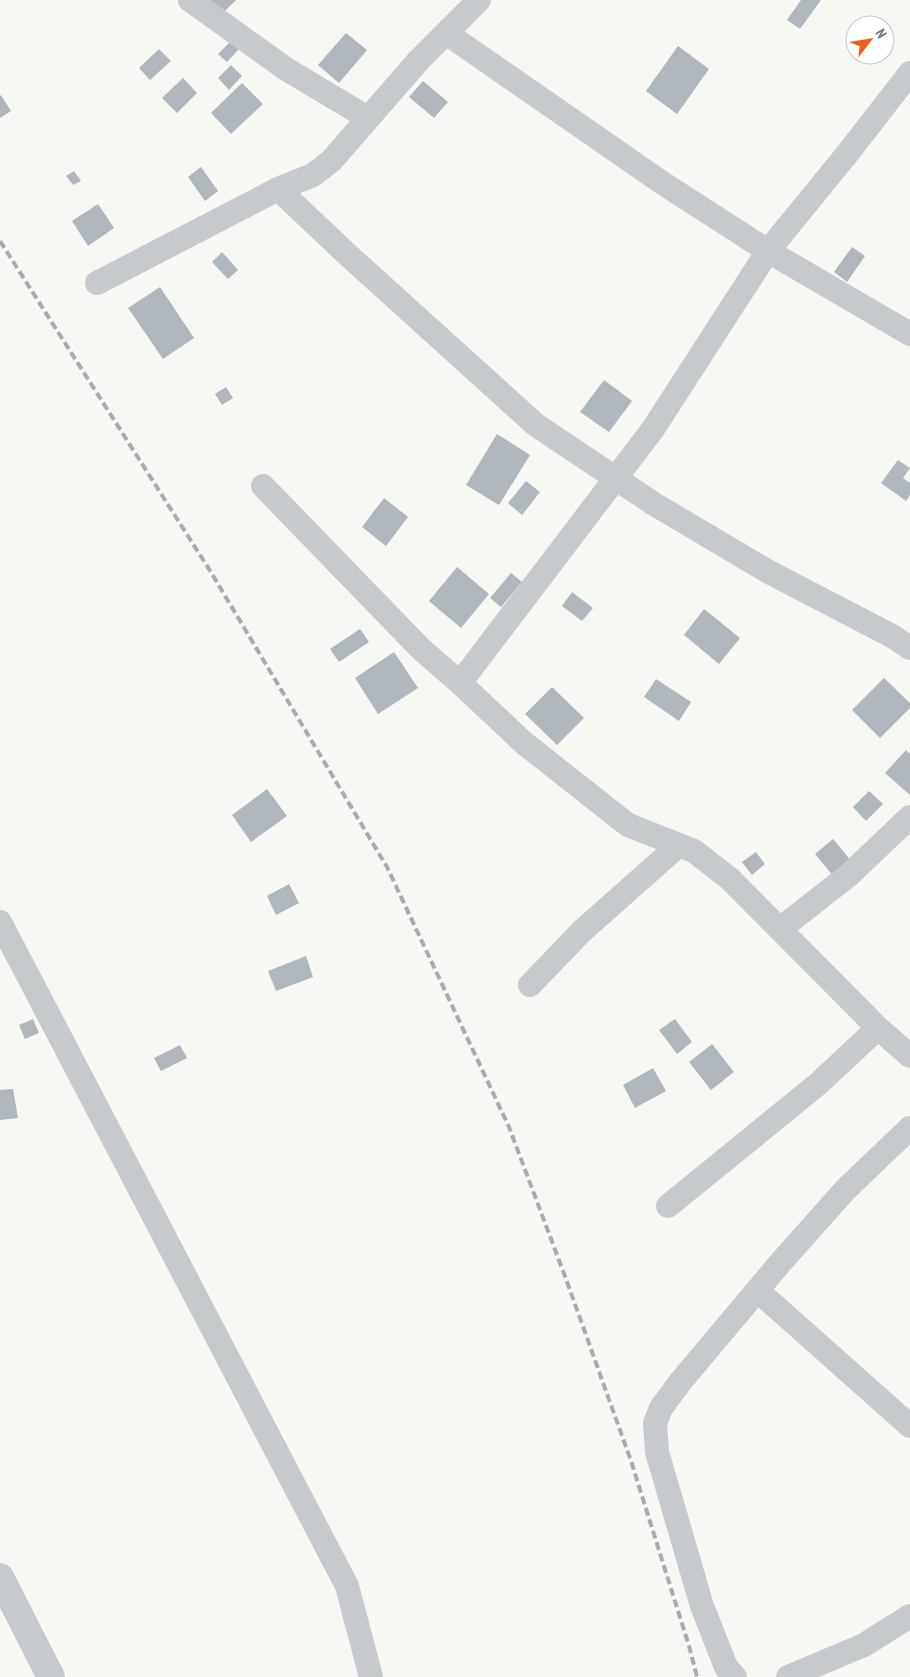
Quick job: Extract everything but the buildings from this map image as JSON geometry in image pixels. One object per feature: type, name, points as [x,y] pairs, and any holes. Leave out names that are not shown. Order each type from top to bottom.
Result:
[{"type":"street","points":[[190,0],[286,69],[368,118]]},
{"type":"street","points":[[97,283],[278,189],[313,175],[331,161],[419,60],[480,0]]},
{"type":"street","points":[[446,33],[661,182],[768,251],[910,334]]},
{"type":"street","points":[[460,683],[653,429],[768,251],[848,154],[910,73]]},
{"type":"street","points":[[278,189],[536,425],[654,504],[767,571],[910,648]]},
{"type":"street","points":[[263,486],[421,649],[524,743],[628,825],[694,851],[730,879],[878,1028],[910,1056]]},
{"type":"street","points":[[780,929],[849,875],[910,817]]},
{"type":"street","points":[[530,985],[582,931],[679,846]]},
{"type":"street","points":[[0,922],[347,1586],[371,1677]]},
{"type":"street","points":[[668,1206],[818,1084],[878,1028]]},
{"type":"street","points":[[735,1677],[726,1667],[702,1606],[657,1452],[654,1423],[661,1408],[681,1381],[781,1262],[846,1189],[910,1128]]},
{"type":"street","points":[[758,1291],[910,1426]]},
{"type":"street","points":[[0,1577],[51,1677]]},
{"type":"street","points":[[788,1677],[864,1645],[910,1616]]},
{"type":"railway","points":[[0,241],[209,569],[387,867],[509,1127],[631,1461],[697,1677]]}]
